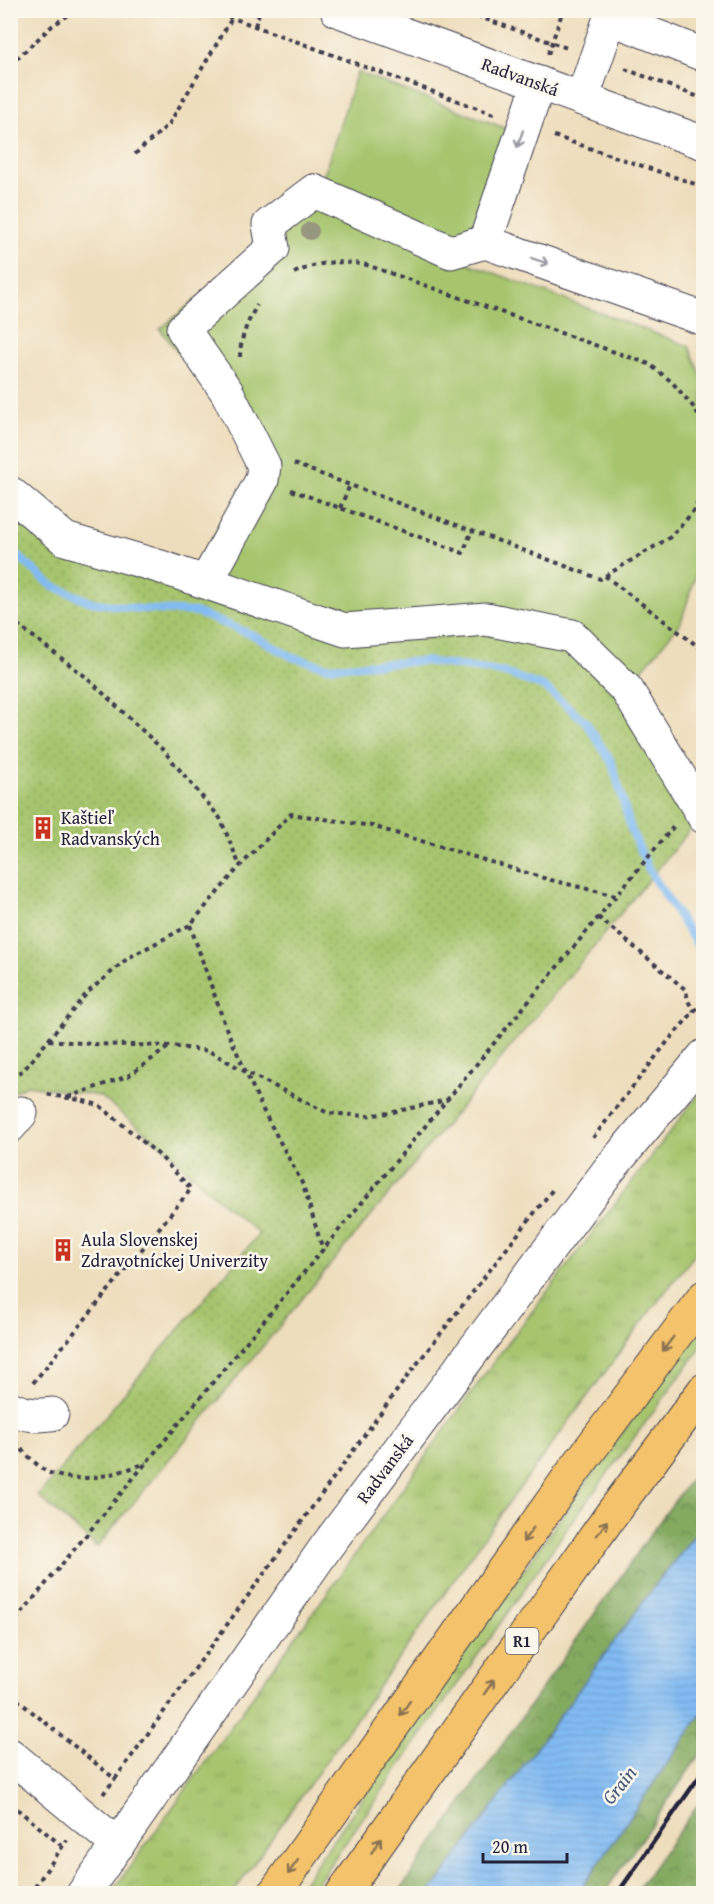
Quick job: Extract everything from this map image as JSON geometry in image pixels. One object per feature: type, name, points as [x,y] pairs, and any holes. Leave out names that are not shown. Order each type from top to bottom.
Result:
[{"type":"highway","points":[[274,1893],[567,1480],[704,1297]]},
{"type":"highway","name":"R1","points":[[342,1893],[704,1390]]},
{"type":"street","name":"Radvanská","points":[[337,10],[704,143]]},
{"type":"street","points":[[582,99],[610,18],[704,55]]},
{"type":"street","points":[[485,242],[538,83]]},
{"type":"street","points":[[206,582],[262,480],[264,466],[227,392],[183,329],[273,248],[269,225],[314,191],[451,252],[485,242],[704,319]]},
{"type":"street","points":[[10,493],[65,538],[161,567],[345,630],[486,618],[572,636],[627,690],[704,817]]},
{"type":"street","name":"Radvanská","points":[[83,1893],[326,1547],[608,1172],[704,1056]]},
{"type":"street","points":[[19,1411],[36,1416],[52,1414]]},
{"type":"street","points":[[10,1755],[118,1845]]},
{"type":"path","points":[[10,65],[52,26],[76,10]]},
{"type":"path","points":[[255,26],[260,10]]},
{"type":"path","points":[[460,10],[704,99]]},
{"type":"path","points":[[538,83],[563,10]]},
{"type":"path","points":[[695,10],[704,14]]},
{"type":"path","points":[[211,11],[525,126],[704,187]]},
{"type":"path","points":[[135,154],[169,124],[232,18]]},
{"type":"path","points":[[287,276],[311,265],[340,260],[367,265],[649,364],[672,382],[696,410],[704,432]]},
{"type":"path","points":[[240,357],[240,346],[248,321],[258,303]]},
{"type":"path","points":[[288,461],[600,579],[669,538],[694,511],[704,487]]},
{"type":"path","points":[[262,480],[463,553],[472,530]]},
{"type":"path","points":[[340,508],[350,484]]},
{"type":"path","points":[[605,576],[704,651]]},
{"type":"path","points":[[10,619],[86,678],[163,750],[220,818],[240,866]]},
{"type":"path","points":[[10,1076],[23,1071],[87,993],[128,958],[190,924],[240,866],[291,814],[372,826],[547,879],[616,896]]},
{"type":"path","points":[[10,1627],[667,834]]},
{"type":"path","points":[[598,918],[686,990],[688,1001],[696,1009]]},
{"type":"path","points":[[190,924],[226,1028],[263,1110],[303,1185],[323,1250]]},
{"type":"path","points":[[588,1144],[668,1041],[704,1000]]},
{"type":"path","points":[[49,1040],[91,1044],[171,1046],[209,1051],[328,1113],[365,1116],[448,1100]]},
{"type":"path","points":[[67,1098],[128,1076],[171,1046]]},
{"type":"path","points":[[16,1120],[36,1093],[99,1105],[159,1155],[191,1189],[19,1411],[18,1446],[48,1473],[80,1479],[118,1473],[147,1463]]},
{"type":"path","points":[[103,1794],[406,1378],[559,1181]]},
{"type":"path","points":[[10,1694],[115,1779]]},
{"type":"path","points":[[11,1804],[62,1846],[30,1893]]},
{"type":"green space","points":[[357,72],[513,131],[465,262],[689,346],[703,380],[703,552],[681,622],[620,697],[579,658],[552,646],[486,634],[363,643],[180,588],[256,469],[233,425],[160,329],[315,202]]},
{"type":"green space","points":[[11,504],[56,544],[552,646],[579,658],[620,697],[694,825],[97,1547],[38,1496],[259,1234],[202,1185],[170,1153],[100,1096],[27,1085],[11,1093]]},
{"type":"green space","points":[[703,1089],[703,1244],[651,1310],[505,1508],[233,1893],[111,1893],[495,1360]]},
{"type":"green space","points":[[703,1325],[703,1345],[571,1523],[310,1893],[295,1894],[561,1517]]},
{"type":"green space","points":[[703,1463],[703,1525],[657,1583],[432,1893],[397,1894],[662,1518]]},
{"type":"green space","points":[[703,1711],[703,1750],[604,1893],[578,1893]]},
{"type":"green space","points":[[703,1797],[703,1893],[635,1893]]},
{"type":"water","name":"Grain","points":[[703,1525],[703,1711],[578,1893],[430,1893],[657,1583]]},
{"type":"waterway","points":[[10,549],[51,585],[91,602],[139,609],[195,612],[253,635],[292,657],[327,667],[425,661],[502,672],[544,687],[585,721],[612,763],[631,829],[648,868],[704,956]]},
{"type":"railway","points":[[617,1894],[704,1770]]},
{"type":"place","name":"Kaštieľ Radvanských","points":[[43,828]]},
{"type":"place","name":"Aula Slovenskej Zdravotníckej Univerzity","points":[[63,1250]]}]
